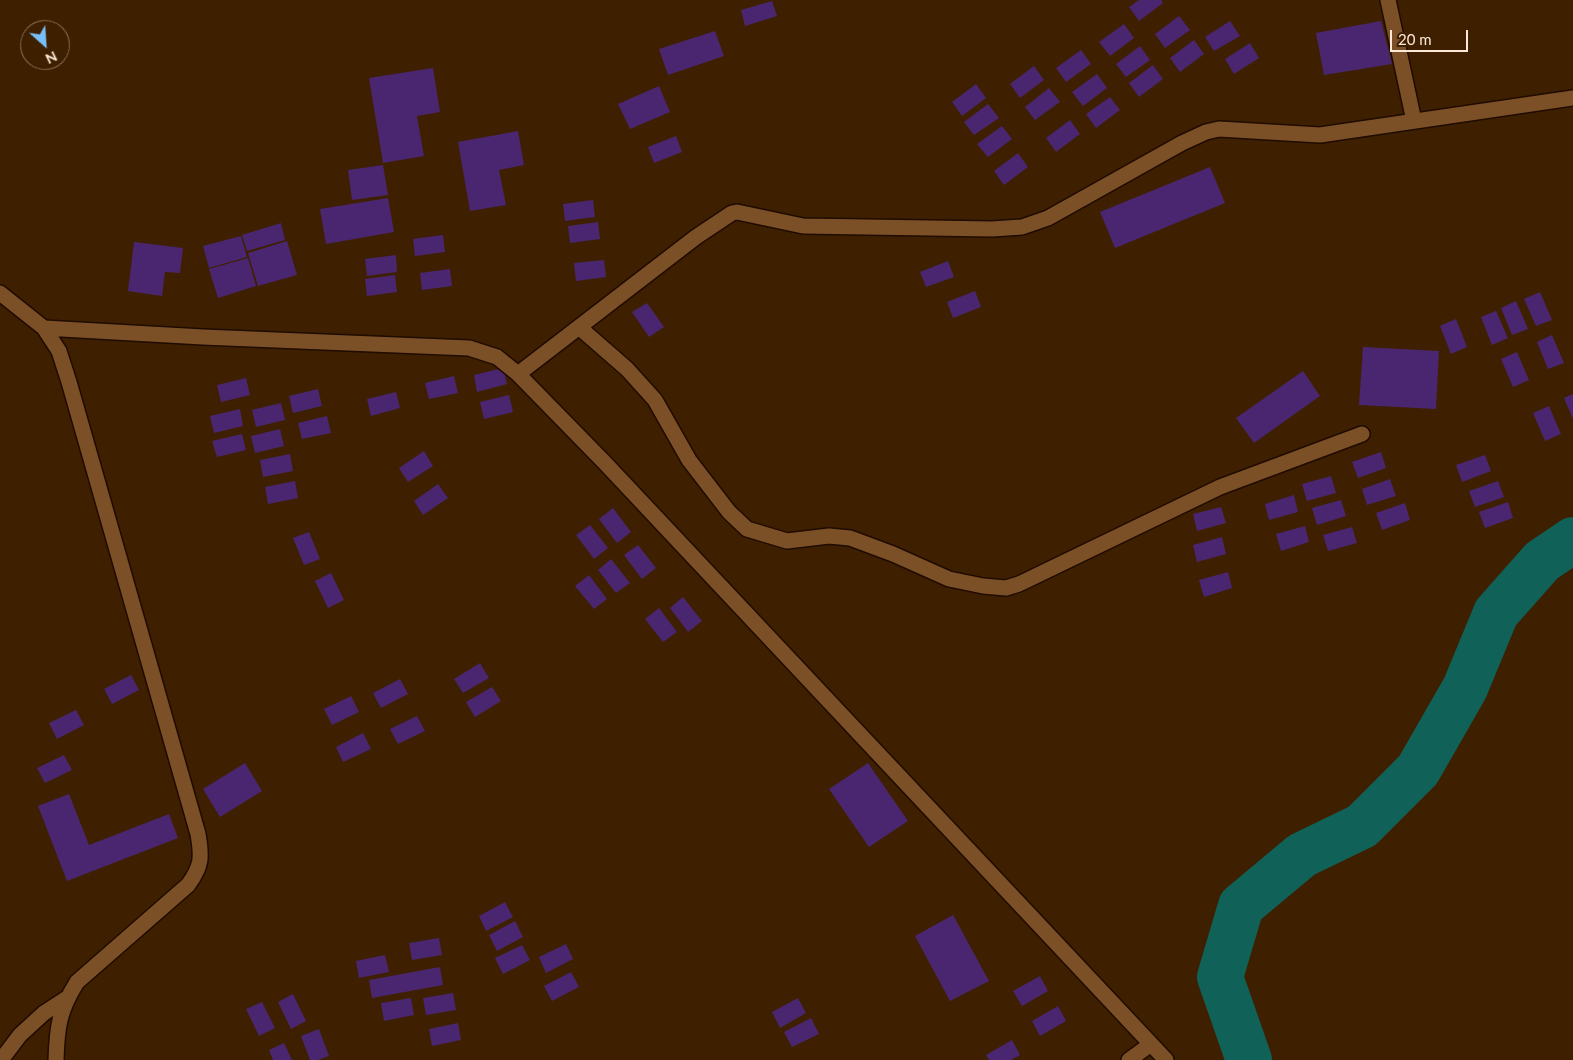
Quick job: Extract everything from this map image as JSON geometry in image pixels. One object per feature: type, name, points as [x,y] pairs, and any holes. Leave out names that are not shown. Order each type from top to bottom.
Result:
[{"type":"street","points":[[1388,0],[1414,121]]},
{"type":"street","points":[[518,374],[696,237],[728,215],[737,212],[803,226],[836,228],[983,229],[1022,227],[1048,218],[1182,143],[1206,132],[1219,129],[1320,135],[1573,98]]},
{"type":"street","points":[[0,293],[44,328],[59,351],[198,834],[201,851],[201,861],[196,874],[188,885],[77,982],[67,998],[58,1025],[56,1060]]},
{"type":"street","points":[[44,328],[203,337],[469,348],[497,357],[518,374],[605,463],[1166,1060]]},
{"type":"street","points":[[580,328],[627,368],[655,400],[689,460],[729,512],[747,529],[787,541],[829,536],[850,538],[893,554],[948,579],[983,586],[1006,588],[1019,584],[1220,487],[1362,434]]},
{"type":"street","points":[[1,1060],[20,1035],[44,1013],[67,998]]},
{"type":"street","points":[[1129,1060],[1151,1044]]},
{"type":"building","points":[[1139,0],[1161,0],[1163,3],[1139,21],[1129,7]]},
{"type":"building","points":[[772,1],[777,16],[745,26],[741,10]]},
{"type":"building","points":[[1179,16],[1190,30],[1165,48],[1155,34]]},
{"type":"building","points":[[1230,21],[1240,36],[1214,51],[1205,37]]},
{"type":"building","points":[[1381,21],[1392,64],[1324,75],[1316,33]]},
{"type":"building","points":[[1124,24],[1134,38],[1110,56],[1099,42]]},
{"type":"building","points":[[715,31],[724,56],[668,75],[659,49]]},
{"type":"building","points":[[1194,40],[1204,54],[1180,72],[1170,58]]},
{"type":"building","points":[[1250,43],[1259,58],[1234,74],[1225,59]]},
{"type":"building","points":[[1140,46],[1150,60],[1126,77],[1116,64]]},
{"type":"building","points":[[1081,50],[1091,64],[1066,82],[1056,68]]},
{"type":"building","points":[[1153,65],[1163,79],[1139,97],[1129,83]]},
{"type":"building","points":[[1034,66],[1044,80],[1020,98],[1010,84]]},
{"type":"building","points":[[433,68],[440,112],[417,116],[424,156],[383,163],[369,78]]},
{"type":"building","points":[[1097,74],[1107,88],[1083,106],[1072,92]]},
{"type":"building","points":[[976,84],[986,98],[962,116],[952,102]]},
{"type":"building","points":[[659,86],[670,112],[630,129],[618,104]]},
{"type":"building","points":[[1049,88],[1060,102],[1035,120],[1025,107]]},
{"type":"building","points":[[1110,97],[1120,110],[1096,128],[1086,114]]},
{"type":"building","points":[[988,104],[999,118],[974,135],[964,122]]},
{"type":"building","points":[[1070,120],[1080,134],[1056,152],[1046,138]]},
{"type":"building","points":[[1002,126],[1012,139],[988,157],[977,144]]},
{"type":"building","points":[[518,131],[524,165],[499,170],[506,205],[470,211],[458,142]]},
{"type":"building","points":[[676,136],[682,152],[654,163],[648,147]]},
{"type":"building","points":[[1018,153],[1028,167],[1004,185],[994,171]]},
{"type":"building","points":[[383,165],[388,195],[352,200],[348,170]]},
{"type":"building","points":[[1210,167],[1225,203],[1115,248],[1100,212]]},
{"type":"building","points":[[388,198],[394,232],[326,244],[320,209]]},
{"type":"building","points":[[593,200],[595,217],[565,221],[563,204]]},
{"type":"building","points":[[598,222],[600,239],[570,243],[568,226]]},
{"type":"building","points":[[281,223],[285,240],[247,251],[242,235]]},
{"type":"building","points":[[443,235],[445,252],[415,256],[413,239]]},
{"type":"building","points":[[241,236],[247,257],[209,268],[203,246]]},
{"type":"building","points":[[287,241],[297,275],[258,286],[248,253]]},
{"type":"building","points":[[134,242],[183,248],[180,273],[165,272],[162,296],[128,291]]},
{"type":"building","points":[[396,255],[397,272],[367,276],[365,259]]},
{"type":"building","points":[[248,258],[256,286],[218,298],[209,269]]},
{"type":"building","points":[[604,260],[606,277],[576,281],[574,263]]},
{"type":"building","points":[[948,261],[954,277],[926,287],[920,272]]},
{"type":"building","points":[[450,269],[452,286],[422,290],[420,273]]},
{"type":"building","points":[[395,275],[397,292],[367,296],[365,279]]},
{"type":"building","points":[[975,291],[981,307],[953,318],[947,302]]},
{"type":"building","points":[[1540,292],[1552,320],[1536,326],[1524,299]]},
{"type":"building","points":[[1516,301],[1528,329],[1512,335],[1501,308]]},
{"type":"building","points":[[647,303],[664,327],[649,337],[632,312]]},
{"type":"building","points":[[1496,311],[1508,338],[1492,345],[1481,317]]},
{"type":"building","points":[[1456,319],[1467,347],[1451,354],[1440,326]]},
{"type":"building","points":[[1552,335],[1564,363],[1548,369],[1537,342]]},
{"type":"building","points":[[1363,347],[1439,351],[1436,409],[1359,405]]},
{"type":"building","points":[[1517,352],[1529,380],[1513,387],[1501,359]]},
{"type":"building","points":[[503,368],[507,384],[477,392],[474,375]]},
{"type":"building","points":[[1303,371],[1320,396],[1254,443],[1236,418]]},
{"type":"building","points":[[454,376],[458,393],[429,399],[425,383]]},
{"type":"building","points":[[246,378],[250,395],[221,402],[217,385]]},
{"type":"building","points":[[318,389],[322,406],[293,413],[289,396]]},
{"type":"building","points":[[396,392],[400,408],[371,416],[367,399]]},
{"type":"building","points":[[1573,394],[1573,419],[1564,398]]},
{"type":"building","points":[[509,395],[513,412],[484,419],[480,402]]},
{"type":"building","points":[[281,403],[285,420],[256,427],[252,410]]},
{"type":"building","points":[[1549,406],[1561,434],[1545,441],[1533,413]]},
{"type":"building","points":[[240,409],[243,426],[214,433],[210,416]]},
{"type":"building","points":[[327,416],[331,433],[302,439],[298,423]]},
{"type":"building","points":[[280,429],[284,446],[255,453],[251,436]]},
{"type":"building","points":[[242,434],[246,450],[217,457],[212,441]]},
{"type":"building","points":[[424,451],[433,466],[408,482],[399,468]]},
{"type":"building","points":[[1381,452],[1386,468],[1358,478],[1352,462]]},
{"type":"building","points":[[290,454],[293,471],[263,477],[260,460]]},
{"type":"building","points":[[1485,455],[1491,471],[1462,482],[1456,465]]},
{"type":"building","points":[[1331,476],[1336,493],[1307,501],[1302,484]]},
{"type":"building","points":[[1390,479],[1396,496],[1367,505],[1362,489]]},
{"type":"building","points":[[295,481],[298,498],[268,504],[265,487]]},
{"type":"building","points":[[1498,481],[1504,497],[1475,507],[1469,491]]},
{"type":"building","points":[[438,484],[448,498],[423,515],[414,501]]},
{"type":"building","points":[[1294,495],[1298,512],[1269,520],[1265,504]]},
{"type":"building","points":[[1341,500],[1346,516],[1317,525],[1312,508]]},
{"type":"building","points":[[1508,502],[1513,518],[1485,528],[1479,512]]},
{"type":"building","points":[[1405,503],[1410,520],[1382,530],[1376,513]]},
{"type":"building","points":[[1221,507],[1226,523],[1197,531],[1193,514]]},
{"type":"building","points":[[613,508],[631,532],[617,543],[599,519]]},
{"type":"building","points":[[590,525],[608,548],[594,559],[576,535]]},
{"type":"building","points":[[1305,526],[1309,542],[1281,551],[1276,534]]},
{"type":"building","points":[[1352,527],[1357,543],[1328,551],[1323,535]]},
{"type":"building","points":[[309,532],[320,559],[304,565],[293,538]]},
{"type":"building","points":[[1222,537],[1226,554],[1197,562],[1193,545]]},
{"type":"building","points":[[638,545],[656,568],[642,579],[624,555]]},
{"type":"building","points":[[611,559],[630,583],[616,593],[598,570]]},
{"type":"building","points":[[1228,572],[1232,588],[1204,597],[1199,580]]},
{"type":"building","points":[[331,573],[344,600],[328,608],[315,581]]},
{"type":"building","points":[[589,575],[607,599],[594,609],[575,586]]},
{"type":"building","points":[[683,597],[702,621],[688,632],[670,608]]},
{"type":"building","points":[[659,608],[677,632],[663,642],[645,619]]},
{"type":"building","points":[[480,663],[489,678],[463,693],[454,679]]},
{"type":"building","points":[[131,675],[139,690],[112,704],[104,689]]},
{"type":"building","points":[[400,679],[408,694],[381,708],[373,693]]},
{"type":"building","points":[[492,687],[501,701],[475,717],[466,702]]},
{"type":"building","points":[[351,696],[359,712],[332,725],[324,709]]},
{"type":"building","points":[[76,710],[84,725],[57,739],[49,723]]},
{"type":"building","points":[[417,716],[425,731],[398,744],[390,729]]},
{"type":"building","points":[[363,733],[371,749],[343,762],[336,747]]},
{"type":"building","points":[[64,755],[72,770],[45,783],[37,768]]},
{"type":"building","points":[[245,763],[262,791],[220,817],[203,789]]},
{"type":"building","points":[[868,763],[908,821],[869,847],[829,789]]},
{"type":"building","points":[[69,794],[89,845],[169,814],[178,838],[67,881],[38,806]]},
{"type":"building","points":[[505,902],[513,917],[486,931],[479,916]]},
{"type":"building","points":[[953,915],[989,981],[950,1001],[915,936]]},
{"type":"building","points":[[515,921],[523,937],[497,951],[489,935]]},
{"type":"building","points":[[439,938],[442,955],[412,960],[409,943]]},
{"type":"building","points":[[566,944],[573,959],[546,973],[539,957]]},
{"type":"building","points":[[522,945],[530,960],[503,974],[495,958]]},
{"type":"building","points":[[385,955],[389,972],[359,978],[356,961]]},
{"type":"building","points":[[440,967],[443,985],[372,998],[369,980]]},
{"type":"building","points":[[571,972],[579,987],[552,1001],[544,986]]},
{"type":"building","points":[[1040,976],[1048,991],[1022,1006],[1013,991]]},
{"type":"building","points":[[453,993],[456,1010],[426,1015],[423,998]]},
{"type":"building","points":[[293,994],[306,1021],[291,1029],[278,1002]]},
{"type":"building","points":[[411,998],[414,1015],[384,1021],[381,1003]]},
{"type":"building","points":[[798,998],[806,1013],[780,1028],[772,1012]]},
{"type":"building","points":[[262,1002],[275,1028],[259,1036],[246,1009]]},
{"type":"building","points":[[1058,1006],[1066,1021],[1040,1036],[1032,1021]]},
{"type":"building","points":[[811,1018],[819,1034],[792,1047],[784,1032]]},
{"type":"building","points":[[458,1023],[461,1040],[432,1046],[429,1029]]},
{"type":"building","points":[[319,1029],[329,1056],[318,1060],[310,1060],[301,1036]]},
{"type":"building","points":[[1012,1040],[1020,1055],[1011,1060],[989,1060],[986,1055]]},
{"type":"building","points":[[284,1043],[292,1060],[273,1060],[269,1050]]},
{"type":"waterway","points":[[1249,1060],[1220,977],[1241,906],[1302,855],[1362,826],[1418,770],[1465,688],[1496,613],[1542,561],[1573,540]]}]
